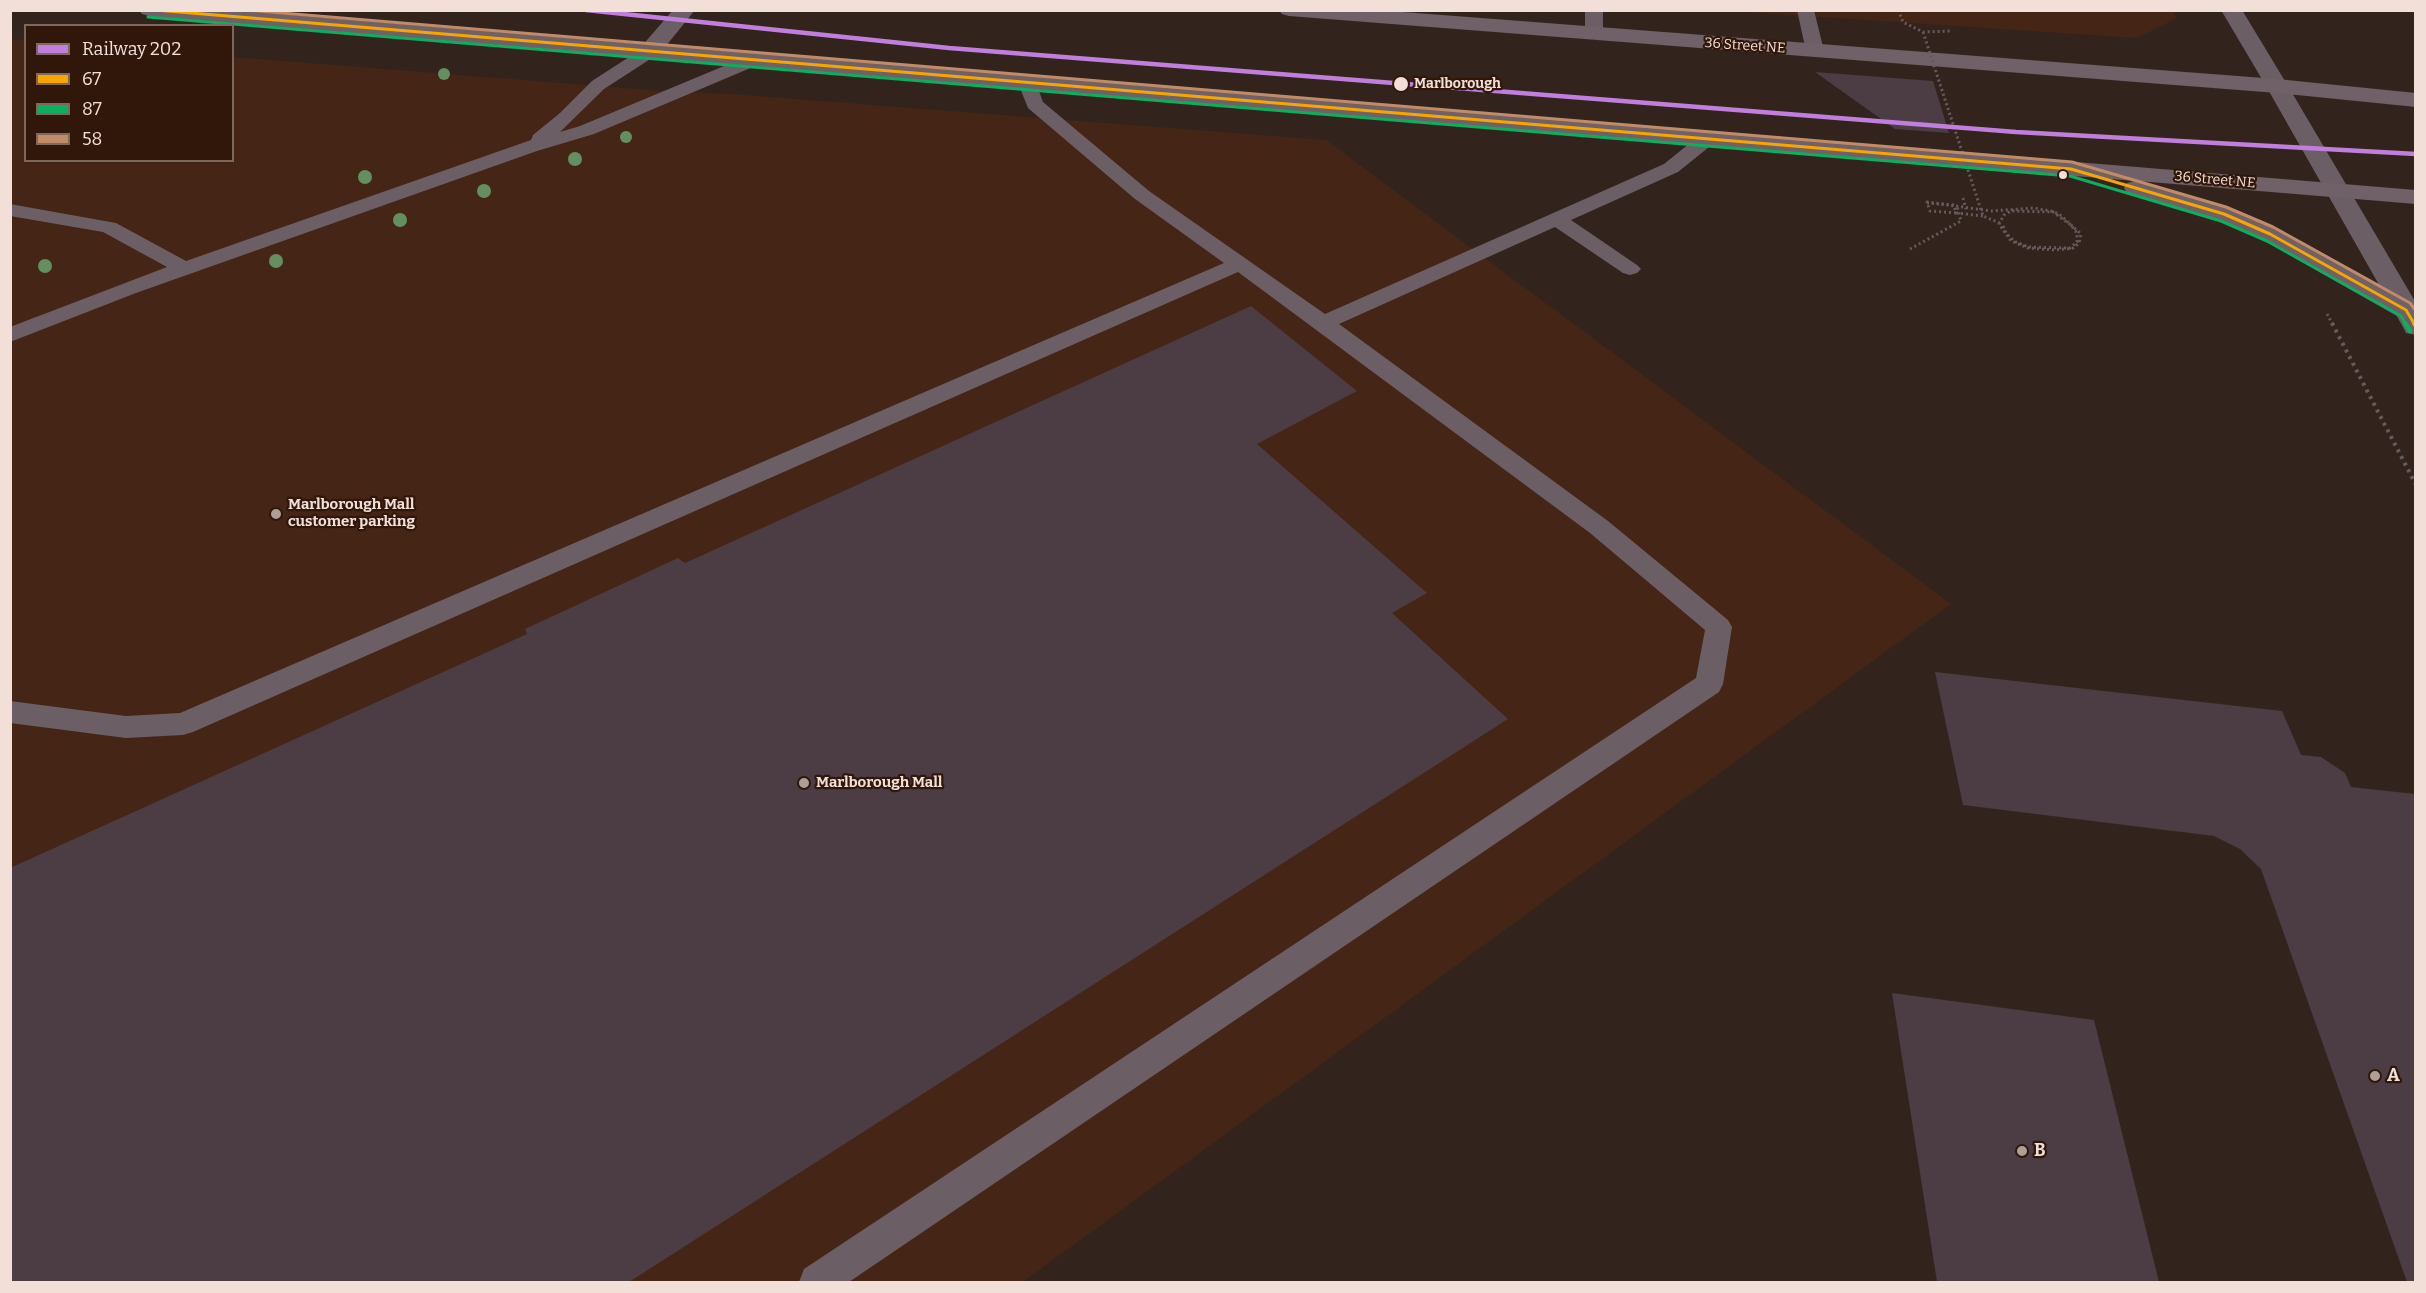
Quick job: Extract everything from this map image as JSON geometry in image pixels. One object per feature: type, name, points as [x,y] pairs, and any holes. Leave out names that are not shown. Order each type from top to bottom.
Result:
[{"type":"main road","name":"36 Street NE","points":[[149,10],[2415,197]]},
{"type":"main road","name":"36 Street NE","points":[[1289,10],[2277,87],[2415,100]]},
{"type":"main road","points":[[2071,169],[2224,214],[2270,234],[2411,318]]},
{"type":"street","points":[[649,52],[685,10]]},
{"type":"street","points":[[2231,10],[2411,318]]},
{"type":"lane","points":[[1594,10],[1594,34]]},
{"type":"lane","points":[[1805,10],[1815,51]]},
{"type":"lane","points":[[530,147],[567,117],[598,85],[649,52]]},
{"type":"lane","points":[[10,335],[184,268],[426,186],[530,147],[587,130],[754,60]]},
{"type":"lane","points":[[817,1282],[1709,684],[1719,627],[1599,527],[1323,323],[1142,195],[1035,104],[1027,83]]},
{"type":"lane","points":[[1323,323],[1671,168],[1707,139]]},
{"type":"lane","points":[[10,210],[109,227],[184,268]]},
{"type":"lane","points":[[1556,219],[1630,269]]},
{"type":"lane","points":[[10,712],[126,728],[183,724],[1239,264]]},
{"type":"path","points":[[1898,10],[1904,22],[1923,32],[1950,31]]},
{"type":"path","points":[[1923,32],[1983,216]]},
{"type":"path","points":[[1960,190],[1966,209]]},
{"type":"path","points":[[1971,191],[1982,192]]},
{"type":"path","points":[[1956,205],[1927,202],[1930,211],[1956,213],[1953,205],[1927,202],[1929,211],[1983,216],[2002,224],[2006,233],[2014,241],[2028,247],[2070,248],[2077,242],[2077,233],[2071,225],[2053,212],[2022,210],[2011,211],[2004,215],[1999,224],[2011,241],[2028,248],[2073,248],[2079,243],[2080,234],[2073,225],[2051,211],[2034,208],[1991,211],[1966,209],[1956,205]]},
{"type":"path","points":[[1910,249],[1961,221],[1956,205]]},
{"type":"path","points":[[2326,312],[2415,485]]},
{"type":"shaded area","points":[[2172,10],[2177,18],[2137,38],[1731,11]]},
{"type":"shaded area","points":[[10,39],[24,40],[24,162],[234,162],[234,57],[1326,140],[1951,604],[1023,1282],[11,1282]]},
{"type":"building","points":[[1815,72],[1933,81],[1949,133],[1895,129]]},
{"type":"building","name":"Marlborough Mall","points":[[1251,306],[1357,391],[1257,444],[1427,593],[1392,613],[1508,719],[629,1282],[10,1282],[10,868],[527,634],[525,629],[678,558],[685,563]]},
{"type":"building","name":"A","points":[[1935,672],[2282,711],[2301,755],[2321,757],[2345,773],[2351,787],[2415,794],[2415,1282],[2407,1282],[2261,869],[2240,849],[2214,836],[1963,805]]},
{"type":"building","name":"B","points":[[1892,993],[2094,1020],[2159,1282],[1937,1282]]},
{"type":"rail line","name":"202","points":[[586,10],[949,48],[2016,132],[2416,154]]},
{"type":"transit line","name":"67","points":[[155,10],[2071,169],[2224,214],[2270,234],[2406,310],[2416,326]]},
{"type":"transit line","name":"58","points":[[246,10],[2072,162],[2226,207],[2273,227],[2410,303],[2416,311]]},
{"type":"transit line","name":"87","points":[[148,17],[233,24]]},
{"type":"transit line","name":"87","points":[[234,24],[2070,176],[2221,221],[2267,241],[2401,316],[2410,331]]},
{"type":"place","name":"Marlborough","points":[[1401,84]]},
{"type":"place","name":"Marlborough Mall customer parking","points":[[276,514]]},
{"type":"place","name":"Marlborough Mall","points":[[804,783]]},
{"type":"place","name":"A","points":[[2375,1076]]},
{"type":"place","name":"B","points":[[2022,1151]]}]
